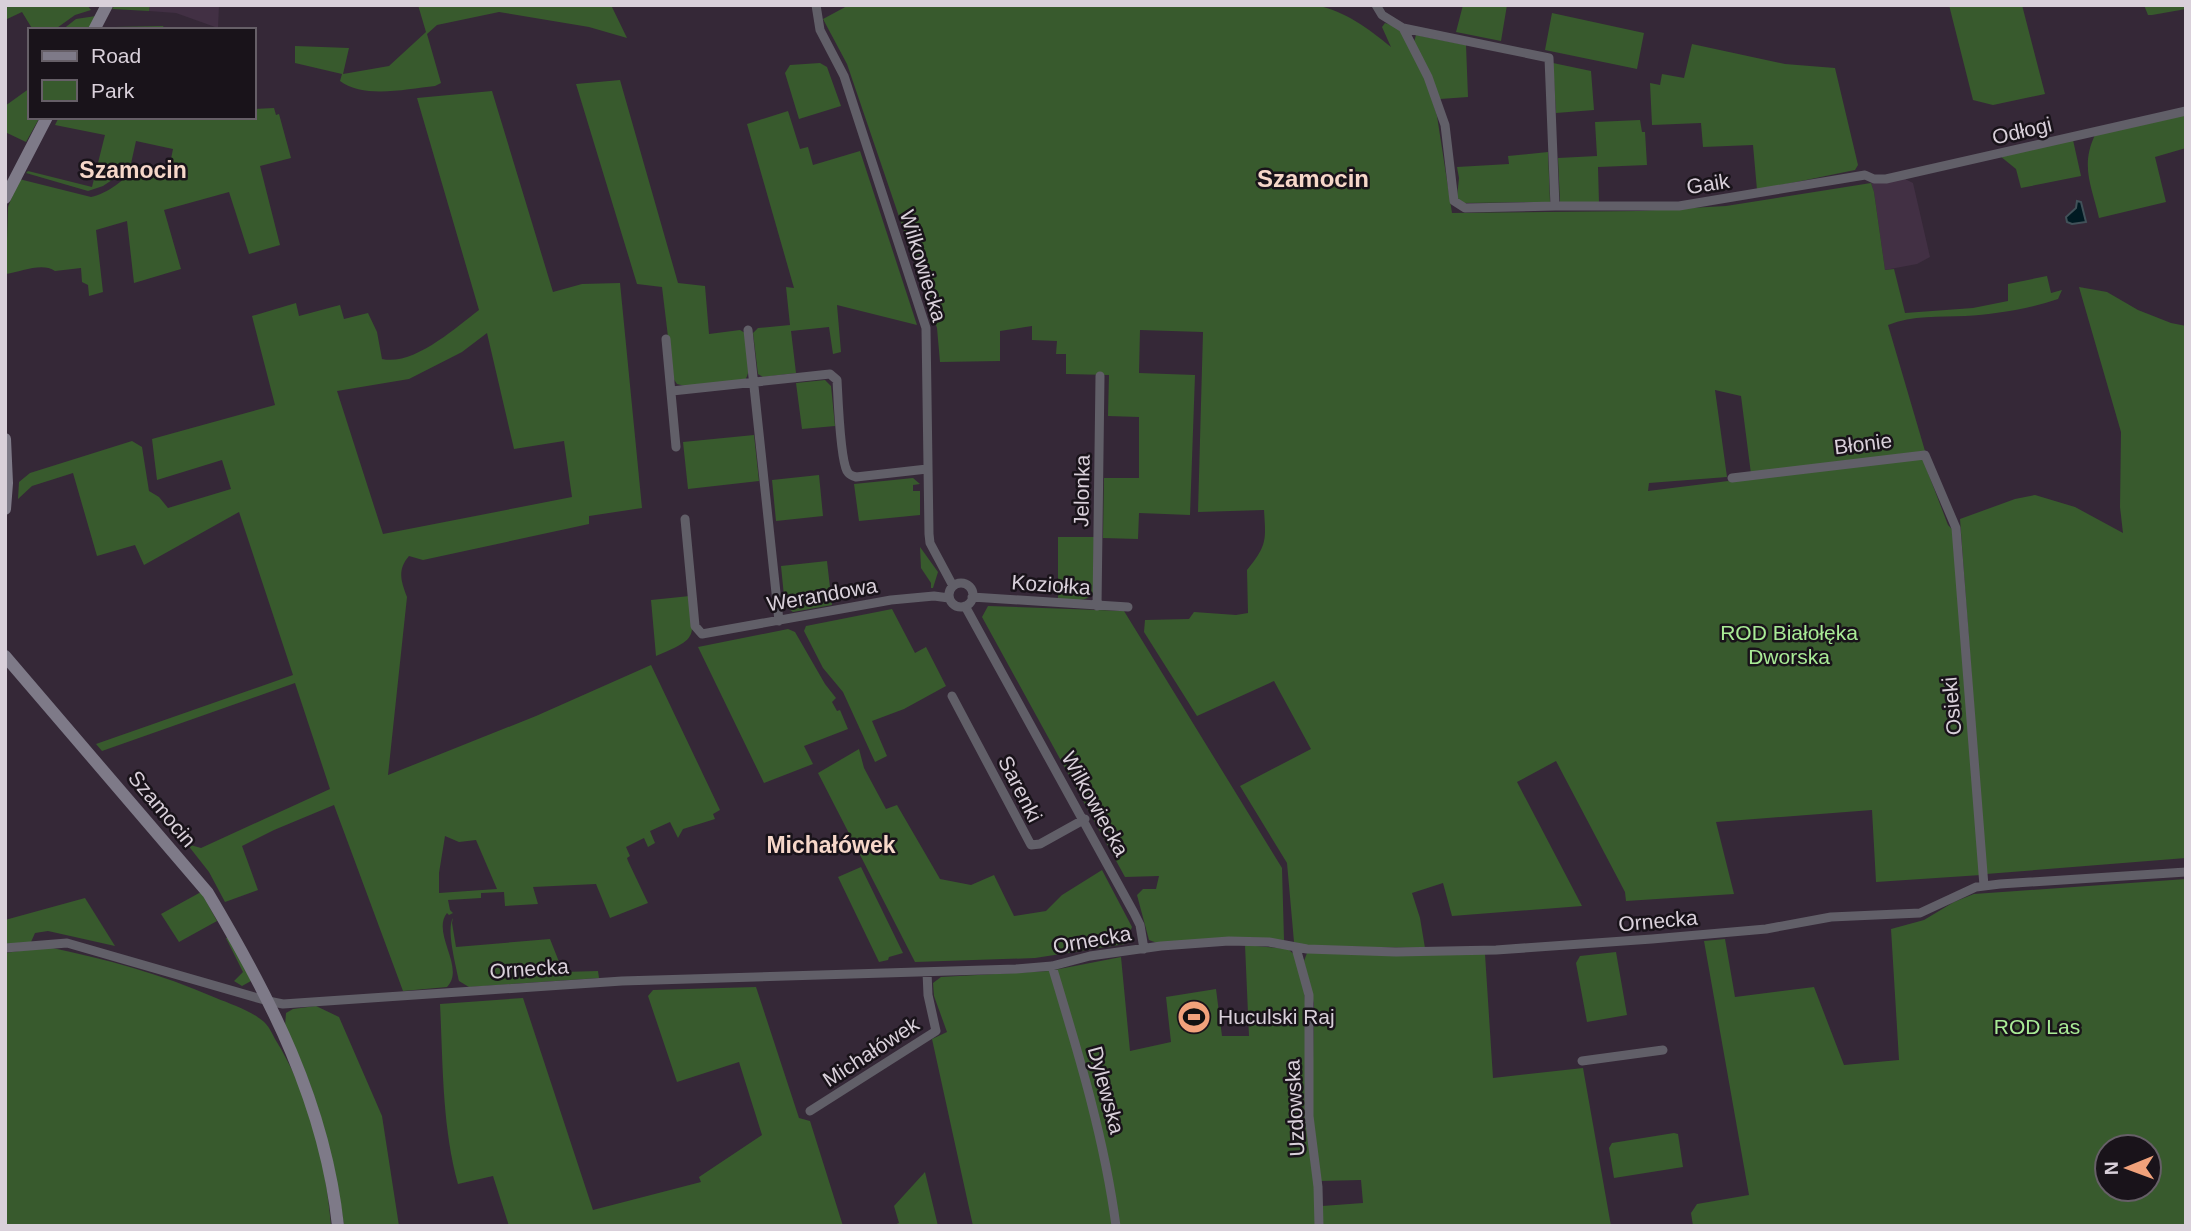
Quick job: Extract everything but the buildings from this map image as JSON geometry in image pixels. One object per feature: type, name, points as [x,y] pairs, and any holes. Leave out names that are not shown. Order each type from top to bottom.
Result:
[{"type":"street","points":[[95,28],[107,5]]},
{"type":"street","name":"Wilkowiecka","points":[[816,5],[820,30],[844,76],[926,328],[930,543],[953,586]]},
{"type":"street","points":[[1376,5],[1382,15],[1403,28],[1549,58],[1555,205]]},
{"type":"street","name":"Gaik","points":[[1403,28],[1428,77],[1445,125],[1454,201],[1465,208],[1555,205],[1679,206],[1865,175]]},
{"type":"street","name":"Odłogi","points":[[1865,175],[1874,179],[1886,179],[2186,111]]},
{"type":"street","points":[[5,198],[46,119]]},
{"type":"street","points":[[748,330],[763,450],[779,621]]},
{"type":"street","points":[[666,339],[676,447]]},
{"type":"street","points":[[672,391],[830,374],[837,380],[846,470],[850,475],[856,477],[927,469]]},
{"type":"street","name":"Jelonka","points":[[1097,606],[1101,376]]},
{"type":"street","points":[[5,439],[5,509]]},
{"type":"street","name":"Błonie","points":[[1732,478],[1923,454],[1954,524]]},
{"type":"street","name":"Werandowa","points":[[685,520],[695,626],[702,634],[891,600],[934,596],[949,598]]},
{"type":"street","name":"Osieki","points":[[1954,524],[1984,886]]},
{"type":"street","points":[[959,584],[966,585],[971,590],[972,597],[965,606],[954,605],[949,598],[953,586],[959,584]]},
{"type":"street","name":"Koziołka","points":[[972,597],[1128,607]]},
{"type":"street","name":"Wilkowiecka","points":[[965,606],[1134,912],[1140,925],[1144,949]]},
{"type":"street","name":"Szamocin","points":[[5,656],[208,892],[232,933],[268,1001],[304,1079],[331,1175],[338,1226]]},
{"type":"street","name":"Sarenki","points":[[952,696],[1031,845],[1040,844],[1085,820]]},
{"type":"street","name":"Ornecka","points":[[5,948],[67,943],[283,1004],[622,981],[1052,966],[1144,949],[1252,941],[1296,948],[1395,952],[1563,947],[1766,929],[1831,917],[1920,913],[1984,886],[2014,882],[2186,873]]},
{"type":"street","name":"Uzdowska","points":[[1296,948],[1309,995],[1309,1116],[1318,1187],[1319,1226]]},
{"type":"street","name":"Dylewska","points":[[1052,966],[1090,1092],[1110,1182],[1116,1226]]},
{"type":"street","name":"Michałówek","points":[[810,1111],[936,1031],[928,995],[927,971]]},
{"type":"street","points":[[1582,1061],[1663,1051]]},
{"type":"shaded area","points":[[150,5],[219,5],[218,28],[176,13],[149,11]]},
{"type":"shaded area","points":[[1903,178],[1913,183],[1930,257],[1917,264],[1885,270],[1871,183]]},
{"type":"green space","points":[[5,5],[87,5],[91,10],[75,15],[57,28],[32,28],[22,12],[5,20]]},
{"type":"green space","points":[[115,5],[150,5],[149,11],[112,9]]},
{"type":"green space","points":[[418,5],[611,5],[627,38],[589,27],[499,12],[437,25],[427,34],[441,83],[435,86],[386,91],[361,90],[340,81],[342,74],[295,63],[295,46],[349,48],[343,74],[389,66],[426,32]]},
{"type":"green space","name":"ROD Białołęka Dworska","points":[[849,5],[1316,5],[1356,22],[1391,47],[1382,27],[1385,23],[1400,28],[1423,71],[1437,116],[1452,213],[1638,211],[1726,206],[1871,183],[1885,270],[1894,269],[1905,313],[1973,308],[2008,301],[2008,284],[2047,276],[2051,293],[2062,290],[2058,299],[2000,312],[1916,318],[1888,325],[1925,451],[1751,474],[1741,396],[1715,390],[1727,477],[1649,483],[1648,491],[1922,457],[1948,525],[1953,530],[1981,875],[1876,882],[1872,810],[1716,822],[1734,894],[1626,901],[1625,892],[1556,761],[1517,782],[1582,906],[1452,916],[1443,883],[1412,893],[1425,948],[1308,946],[1294,942],[1287,863],[1240,786],[1311,749],[1274,681],[1197,716],[1144,632],[1145,620],[1189,619],[1194,612],[1236,615],[1248,613],[1247,570],[1264,542],[1264,510],[1198,512],[1203,332],[1140,330],[1139,373],[1195,375],[1190,515],[1139,513],[1138,539],[1103,538],[1104,478],[1139,478],[1139,417],[1108,416],[1109,375],[1066,374],[1066,354],[1056,354],[1057,341],[1032,340],[1032,326],[1000,331],[1000,361],[940,362],[937,328],[847,64],[823,19]]},
{"type":"green space","points":[[1463,5],[1507,5],[1501,41],[1456,32]]},
{"type":"green space","points":[[1949,5],[2022,5],[2045,94],[1993,105],[1973,100]]},
{"type":"green space","points":[[2144,5],[2186,5],[2186,9],[2148,15]]},
{"type":"green space","points":[[1552,13],[1644,33],[1637,69],[1545,50]]},
{"type":"green space","points":[[96,16],[89,28],[65,28],[76,19]]},
{"type":"green space","points":[[163,26],[164,28],[112,28]]},
{"type":"green space","points":[[1416,35],[1466,45],[1468,97],[1440,99],[1414,42]]},
{"type":"green space","points":[[1692,44],[1785,64],[1835,68],[1858,165],[1855,170],[1757,190],[1753,145],[1703,147],[1701,123],[1652,125],[1650,83],[1660,85],[1662,74],[1684,78]]},
{"type":"green space","points":[[820,63],[827,67],[841,106],[799,119],[785,73],[790,65]]},
{"type":"green space","points":[[1553,63],[1591,71],[1594,110],[1556,113]]},
{"type":"green space","points":[[620,80],[678,283],[705,286],[709,334],[740,330],[745,333],[749,364],[745,380],[685,386],[677,384],[673,378],[662,287],[637,284],[576,84]]},
{"type":"green space","points":[[28,89],[28,119],[39,119],[26,142],[5,132],[5,106]]},
{"type":"green space","points":[[492,91],[553,292],[582,284],[620,283],[642,508],[589,516],[589,524],[423,560],[409,556],[402,571],[407,597],[388,775],[536,716],[651,665],[720,810],[713,814],[715,819],[683,829],[678,838],[670,822],[650,831],[655,843],[648,847],[644,838],[626,847],[630,856],[628,861],[648,903],[610,918],[596,884],[533,887],[538,904],[505,906],[504,892],[481,893],[481,898],[448,900],[453,913],[447,913],[443,930],[453,970],[452,979],[447,987],[403,991],[334,805],[242,846],[258,890],[225,902],[209,872],[187,844],[201,848],[330,789],[295,683],[102,751],[96,744],[293,675],[239,512],[144,565],[135,545],[97,556],[73,473],[32,486],[18,499],[19,482],[30,473],[132,441],[142,447],[149,491],[159,497],[168,508],[231,489],[222,460],[157,480],[152,439],[275,405],[252,316],[296,303],[299,316],[340,305],[344,319],[368,313],[377,332],[382,359],[394,360],[434,344],[479,310],[417,98]],"holes":[[[487,333],[514,449],[564,441],[572,497],[383,534],[337,391],[409,379],[462,352]],[[445,836],[459,842],[476,840],[497,889],[439,893]]]},
{"type":"green space","points":[[274,108],[276,115],[279,114],[291,158],[260,166],[280,245],[249,254],[229,192],[164,210],[181,269],[134,283],[127,221],[96,230],[103,292],[89,296],[88,285],[82,282],[81,268],[55,271],[38,267],[6,274],[8,207],[19,179],[91,197],[110,189],[137,168],[144,176],[167,179],[173,149],[136,141],[130,168],[103,186],[88,191],[26,173],[28,171],[92,187],[105,135],[55,125],[58,119],[256,119],[256,109]]},
{"type":"green space","points":[[788,111],[800,149],[808,147],[813,165],[860,151],[917,325],[837,305],[841,352],[833,354],[829,327],[791,331],[796,373],[763,377],[758,374],[753,333],[758,328],[790,325],[786,287],[794,288],[747,124]]},
{"type":"green space","points":[[2186,115],[2186,148],[2155,157],[2166,202],[2099,218],[2088,167],[2088,157],[2095,135]]},
{"type":"green space","points":[[1640,120],[1642,132],[1645,132],[1647,165],[1598,167],[1599,203],[1560,202],[1558,158],[1597,156],[1595,122]]},
{"type":"green space","points":[[2073,140],[2081,176],[2021,188],[2016,169],[2000,156]]},
{"type":"green space","points":[[1548,152],[1550,202],[1462,203],[1457,197],[1457,167],[1509,164],[1508,156]]},
{"type":"green space","points":[[2079,287],[2107,292],[2138,310],[2186,326],[2186,858],[1986,874],[1960,519],[2015,499],[2035,495],[2075,507],[2123,533],[2120,507],[2121,432]]},
{"type":"green space","points":[[825,380],[831,386],[835,426],[802,429],[796,383]]},
{"type":"green space","points":[[754,435],[759,481],[688,489],[683,442]]},
{"type":"green space","points":[[819,475],[823,516],[776,521],[772,480]]},
{"type":"green space","points":[[913,478],[920,484],[913,485],[913,491],[920,491],[920,515],[859,521],[854,484]]},
{"type":"green space","points":[[1058,537],[1094,537],[1093,594],[1085,599],[1058,600]]},
{"type":"green space","points":[[920,547],[938,572],[933,588],[921,568]]},
{"type":"green space","points":[[827,561],[832,605],[793,612],[785,606],[781,566]]},
{"type":"green space","points":[[690,596],[690,635],[680,645],[656,656],[651,600]]},
{"type":"green space","points":[[988,606],[1124,611],[1282,868],[1284,940],[1242,937],[1160,944],[1149,940],[1137,895],[1143,889],[1156,889],[1159,876],[1125,877],[982,617]]},
{"type":"green space","points":[[892,609],[915,653],[926,647],[946,686],[904,709],[872,721],[887,756],[875,762],[843,692],[823,668],[804,631],[806,626]]},
{"type":"green space","points":[[788,629],[795,632],[836,698],[832,702],[837,711],[840,710],[848,729],[804,746],[813,764],[764,783],[698,647]]},
{"type":"green space","points":[[859,749],[864,768],[886,809],[897,805],[940,879],[971,885],[994,875],[1014,916],[1046,911],[1062,895],[1102,870],[1132,927],[1125,944],[1035,958],[915,962],[818,773]]},
{"type":"green space","points":[[861,867],[903,953],[889,957],[888,960],[879,962],[838,877]]},
{"type":"green space","name":"ROD Las","points":[[2186,879],[2186,1226],[1693,1226],[1691,1213],[1697,1204],[1749,1195],[1704,941],[1725,939],[1735,997],[1814,987],[1844,1065],[1899,1060],[1891,929],[1924,920],[1954,902],[1974,894]]},
{"type":"green space","points":[[201,892],[217,921],[179,942],[161,914]]},
{"type":"green space","points":[[85,898],[115,946],[48,931],[35,933],[31,942],[5,944],[5,920]]},
{"type":"green space","points":[[453,918],[456,947],[550,939],[563,972],[598,971],[599,978],[469,987],[459,981],[451,939],[451,923]]},
{"type":"green space","points":[[229,937],[251,981],[242,986],[234,981],[243,972],[226,938]]},
{"type":"green space","points":[[1245,945],[1288,949],[1297,957],[1304,984],[1317,1226],[973,1226],[932,1039],[947,1032],[934,996],[933,983],[941,977],[1049,971],[1121,957],[1130,1051],[1171,1042],[1166,997],[1216,989],[1222,1036],[1249,1036]]},
{"type":"green space","points":[[48,947],[154,974],[241,1008],[265,1023],[287,1060],[314,1129],[325,1177],[331,1226],[5,1226],[5,953]]},
{"type":"green space","points":[[1616,952],[1627,1015],[1587,1022],[1576,963],[1580,956]]},
{"type":"green space","points":[[1307,953],[1485,954],[1493,1078],[1583,1068],[1611,1226],[1322,1226],[1322,1206],[1363,1203],[1361,1180],[1319,1181],[1312,1115],[1314,1004],[1304,961]]},
{"type":"green space","points":[[756,987],[799,1118],[810,1121],[843,1226],[509,1226],[493,1176],[458,1184],[446,1117],[440,1004],[523,998],[593,1210],[701,1182],[699,1177],[762,1135],[739,1062],[677,1082],[648,996],[653,990]]},
{"type":"green space","points":[[316,1006],[339,1017],[382,1116],[399,1226],[344,1226],[323,1123],[285,1026],[286,1013],[293,1009]]},
{"type":"green space","points":[[1678,1134],[1683,1167],[1614,1178],[1609,1148],[1612,1143]]},
{"type":"green space","points":[[925,1172],[938,1226],[891,1226],[899,1223],[894,1206]]},
{"type":"water","points":[[2077,201],[2081,202],[2086,222],[2072,224],[2067,222],[2066,217],[2076,208]]},
{"type":"place","name":"Huculski Raj","points":[[1194,1017]]},
{"type":"district","name":"Szamocin","points":[[133,170]]},
{"type":"district","name":"Szamocin","points":[[1313,179]]},
{"type":"district","name":"Michałówek","points":[[831,845]]}]
